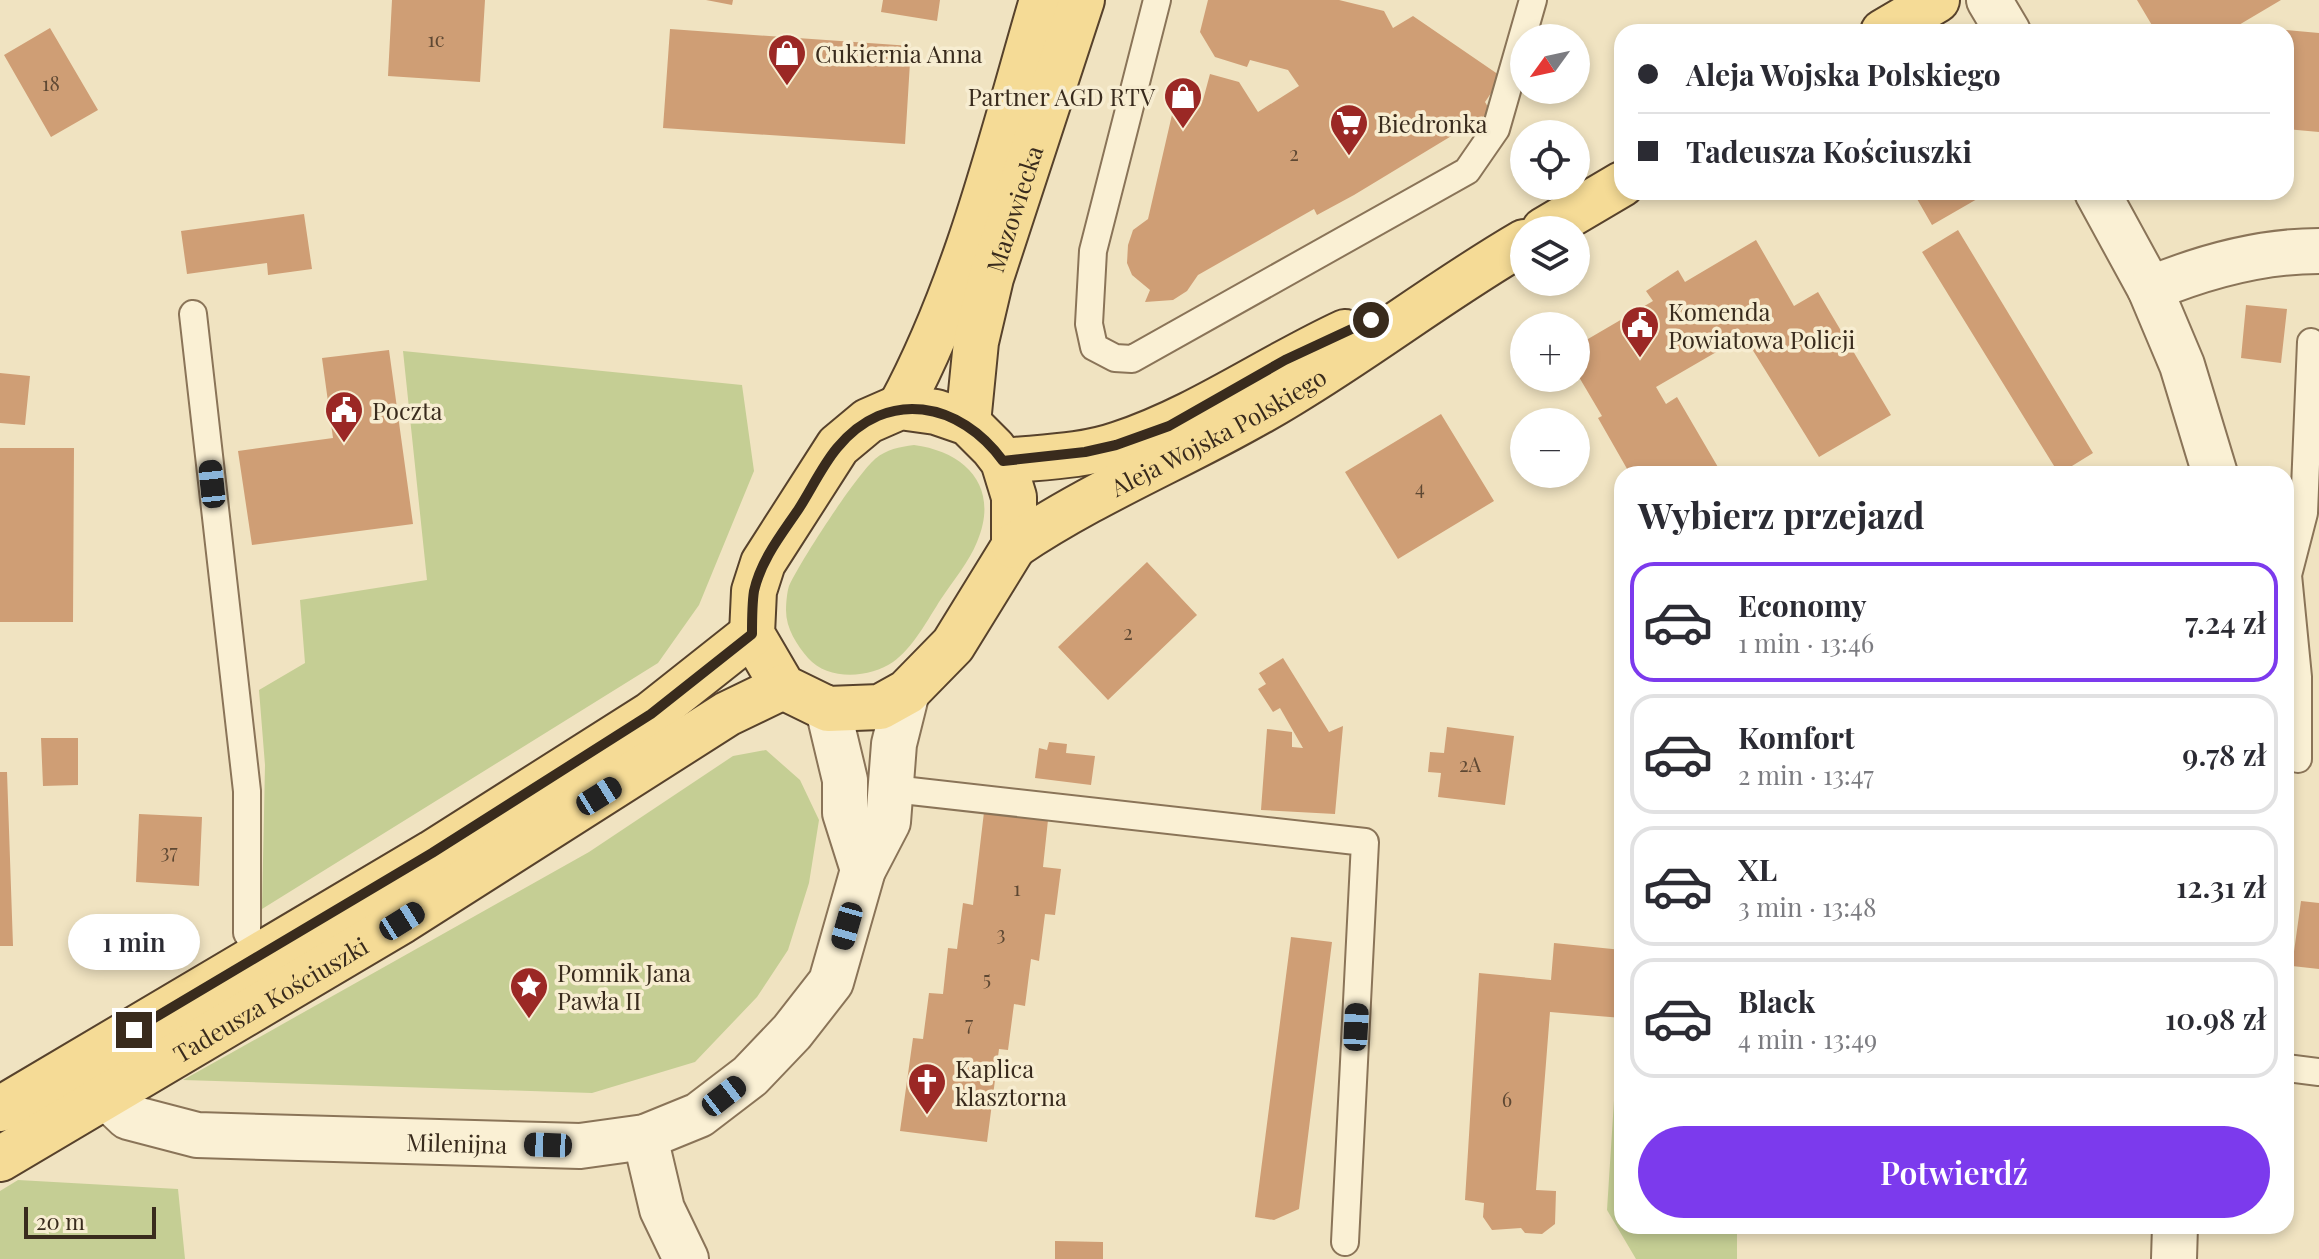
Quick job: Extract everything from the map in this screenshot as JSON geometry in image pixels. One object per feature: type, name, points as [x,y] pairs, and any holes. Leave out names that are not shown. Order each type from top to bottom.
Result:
[{"type":"main road","name":"Mazowiecka","points":[[900,407],[936,334],[981,202],[1042,0]]},
{"type":"main road","name":"Mazowiecka","points":[[968,423],[976,342],[991,278],[1082,0]]},
{"type":"main road","points":[[1896,24],[1937,0]]},
{"type":"main road","points":[[1568,216],[1614,189]]},
{"type":"main road","name":"Aleja Wojska Polskiego","points":[[1014,546],[1052,520],[1152,471],[1291,394],[1457,281],[1510,250]]},
{"type":"main road","name":"Aleja Wojska Polskiego","points":[[1003,461],[1085,452],[1116,445],[1169,426],[1285,360],[1457,281]]},
{"type":"main road","points":[[900,407],[936,412],[968,423],[1003,461],[1014,497],[1014,546],[953,645],[907,692],[880,707],[828,709],[783,687],[752,634],[754,591],[763,563],[838,446],[868,421],[900,407]]},
{"type":"main road","name":"Tadeusza Kościuszki","points":[[0,1159],[95,1077],[271,973],[432,853],[651,714],[752,634]]},
{"type":"main road","name":"Tadeusza Kościuszki","points":[[271,973],[402,921],[727,714],[783,687]]},
{"type":"main road","name":"Tadeusza Kościuszki","points":[[0,1109],[95,1077]]},
{"type":"street","points":[[1989,0],[2003,24]]},
{"type":"street","points":[[2101,200],[2150,289],[2182,365],[2213,466]]},
{"type":"street","points":[[2150,289],[2198,269],[2244,259],[2319,251]]},
{"type":"street","name":"Milenijna","points":[[95,1077],[128,1117],[197,1135],[580,1146],[645,1137],[699,1115],[750,1076],[792,1032],[831,982],[863,870],[888,822],[893,789],[894,744],[907,692]]},
{"type":"street","points":[[828,709],[845,780],[845,813],[863,870]]},
{"type":"street","points":[[645,1137],[662,1209],[686,1259]]},
{"type":"street","points":[[2174,1259],[2175,1234]]},
{"type":"lane","points":[[1157,0],[1093,251],[1089,324],[1094,347],[1115,358],[1132,359],[1467,171],[1496,129],[1533,0]]},
{"type":"lane","points":[[193,314],[247,791],[247,933],[271,973]]},
{"type":"lane","points":[[2294,560],[2312,513],[2311,342]]},
{"type":"lane","points":[[2294,636],[2301,759]]},
{"type":"lane","points":[[893,789],[1365,842],[1345,1242]]},
{"type":"lane","points":[[2294,1069],[2319,1072]]},
{"type":"green space","points":[[403,351],[742,385],[754,471],[699,605],[658,663],[262,909],[265,765],[259,690],[305,663],[300,600],[427,580]]},
{"type":"green space","points":[[914,445],[949,456],[974,476],[984,505],[977,542],[920,633],[893,662],[861,674],[826,671],[808,658],[790,630],[786,617],[789,586],[829,520],[866,469],[884,453]]},
{"type":"green space","points":[[766,750],[800,780],[819,820],[809,883],[788,950],[757,997],[695,1062],[592,1093],[183,1080],[589,852],[733,756]]},
{"type":"green space","points":[[1614,1101],[1614,1222],[1607,1210]]},
{"type":"green space","points":[[18,1180],[178,1189],[185,1259],[0,1259],[0,1191]]},
{"type":"green space","points":[[1621,1234],[1737,1234],[1737,1259],[1636,1259]]},
{"type":"building","points":[[392,0],[485,0],[480,82],[388,76]]},
{"type":"building","points":[[706,0],[733,0],[732,5]]},
{"type":"building","points":[[883,0],[940,0],[937,21],[881,12]]},
{"type":"building","points":[[1208,0],[1339,0],[1384,11],[1393,28],[1413,16],[1502,77],[1485,102],[1491,112],[1354,195],[1317,215],[1314,209],[1198,275],[1187,291],[1173,300],[1145,302],[1150,290],[1132,275],[1127,263],[1128,245],[1133,230],[1148,219],[1177,93],[1203,100],[1210,74],[1239,82],[1258,112],[1299,86],[1288,70],[1250,60],[1247,67],[1215,57],[1200,32]]},
{"type":"building","points":[[2137,0],[2281,0],[2240,24],[2151,24]]},
{"type":"building","points":[[50,28],[98,110],[51,137],[4,55]]},
{"type":"building","name":"Cukiernia Anna","points":[[670,29],[911,46],[905,144],[663,128]]},
{"type":"building","points":[[2294,31],[2319,33],[2319,132],[2294,130]]},
{"type":"building","points":[[1918,200],[1975,200],[1932,225]]},
{"type":"building","points":[[304,214],[312,269],[268,275],[267,263],[187,274],[181,231]]},
{"type":"building","points":[[1958,230],[2093,453],[2072,466],[2054,466],[1922,252]]},
{"type":"building","name":"Komenda Powiatowa Policji","points":[[1756,240],[1794,306],[1818,292],[1891,415],[1819,457],[1744,336],[1656,387],[1666,404],[1677,397],[1717,466],[1625,466],[1598,418],[1602,416],[1588,392],[1590,338],[1653,301],[1646,291],[1678,270],[1685,282]]},
{"type":"building","points":[[2246,305],[2287,309],[2281,363],[2241,358]]},
{"type":"building","name":"Poczta","points":[[389,350],[413,524],[252,545],[238,451],[333,438],[322,358]]},
{"type":"building","points":[[0,373],[30,376],[25,425],[0,423]]},
{"type":"building","points":[[1441,414],[1494,501],[1398,559],[1345,472]]},
{"type":"building","points":[[0,448],[74,448],[73,622],[0,622]]},
{"type":"building","points":[[1147,562],[1197,615],[1108,700],[1058,647]]},
{"type":"building","points":[[1283,658],[1329,732],[1343,726],[1335,814],[1261,810],[1267,729],[1292,732],[1292,747],[1303,748],[1280,708],[1273,712],[1258,689],[1266,684],[1259,673]]},
{"type":"building","points":[[1447,727],[1514,736],[1505,805],[1438,797],[1441,773],[1428,772],[1430,752],[1444,753]]},
{"type":"building","points":[[41,738],[78,738],[78,785],[43,786]]},
{"type":"building","points":[[1049,742],[1067,744],[1066,753],[1095,756],[1091,785],[1035,778],[1039,748],[1047,750]]},
{"type":"building","points":[[0,772],[7,772],[13,946],[0,946]]},
{"type":"building","points":[[984,812],[1048,820],[1043,867],[1061,869],[1055,915],[1045,914],[1039,961],[1031,959],[1025,1006],[1014,1004],[1008,1050],[999,1049],[987,1142],[900,1131],[913,1038],[923,1039],[929,993],[943,994],[948,948],[957,949],[963,903],[973,905]]},
{"type":"building","points":[[139,814],[202,817],[199,886],[136,882]]},
{"type":"building","points":[[2301,901],[2319,903],[2319,969],[2294,966]]},
{"type":"building","points":[[1291,937],[1332,942],[1299,1209],[1274,1220],[1255,1217]]},
{"type":"building","points":[[1554,943],[1614,949],[1614,1017],[1550,1012],[1536,1190],[1556,1191],[1555,1224],[1542,1234],[1525,1233],[1521,1228],[1492,1230],[1483,1217],[1484,1203],[1465,1200],[1479,973],[1551,980]]},
{"type":"building","points":[[1055,1241],[1103,1242],[1103,1259],[1055,1259]]},
{"type":"place","name":"Cukiernia Anna","points":[[787,87]]},
{"type":"place","name":"Partner AGD RTV","points":[[1183,130]]},
{"type":"place","name":"Biedronka","points":[[1349,157]]},
{"type":"place","name":"Komenda Powiatowa Policji","points":[[1640,359]]},
{"type":"place","name":"Poczta","points":[[344,444]]},
{"type":"place","name":"Pomnik Jana Pawła II","points":[[529,1020]]},
{"type":"place","name":"Kaplica klasztorna","points":[[927,1116]]},
{"type":"route","points":[[134,1030],[432,853],[651,714],[752,634],[754,591],[763,563],[838,446],[868,421],[900,407],[936,412],[968,423],[1003,461],[1085,452],[1116,445],[1169,426],[1285,360],[1371,320]]}]
